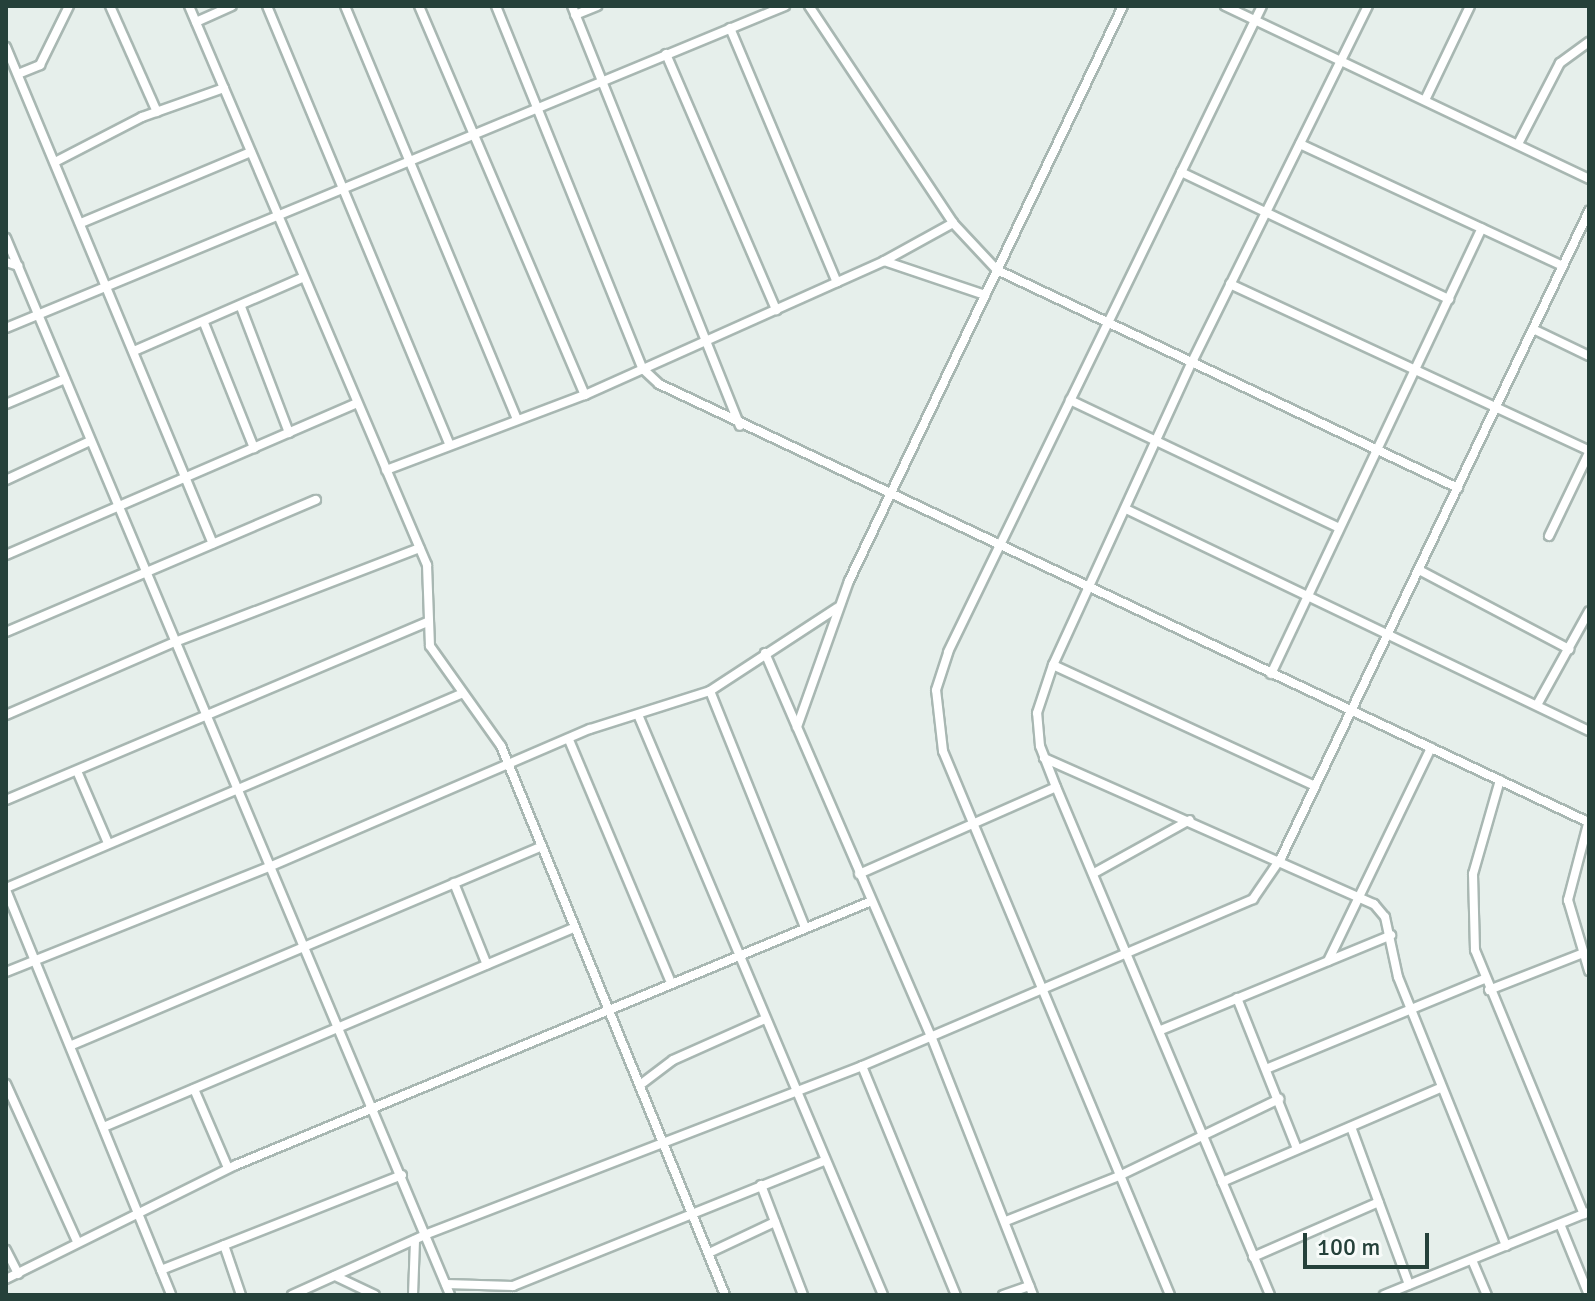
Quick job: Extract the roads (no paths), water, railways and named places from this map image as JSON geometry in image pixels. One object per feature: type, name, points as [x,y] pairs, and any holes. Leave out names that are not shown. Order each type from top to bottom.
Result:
[{"type":"street","points":[[18,74],[40,65],[69,6]]},
{"type":"street","points":[[110,6],[157,112]]},
{"type":"street","points":[[189,6],[302,278],[420,548],[432,587],[428,622],[430,646],[460,694],[495,736],[571,929],[665,1142],[725,1295]]},
{"type":"street","points":[[196,22],[232,6]]},
{"type":"street","points":[[267,6],[345,187],[449,444]]},
{"type":"street","points":[[345,6],[517,419]]},
{"type":"street","points":[[419,6],[585,395]]},
{"type":"street","points":[[496,6],[643,369],[682,400],[891,491],[1271,674],[1589,821],[1568,889],[1581,954],[1589,971]]},
{"type":"street","points":[[597,6],[574,10],[709,341],[740,426]]},
{"type":"street","points":[[6,328],[108,289],[345,187],[409,165],[536,107],[785,6]]},
{"type":"street","points":[[809,6],[953,223],[997,270],[1377,454],[1458,488]]},
{"type":"street","points":[[797,727],[837,608],[1123,6]]},
{"type":"street","points":[[1225,6],[1589,179]]},
{"type":"street","points":[[1170,1295],[943,751],[936,690],[1000,542],[1262,6]]},
{"type":"street","points":[[1270,1295],[1201,1135],[1096,872],[1044,758],[1037,713],[1053,665],[1087,587],[1128,510],[1191,364],[1344,62],[1368,6]]},
{"type":"street","points":[[1425,100],[1470,6]]},
{"type":"street","points":[[730,28],[837,282]]},
{"type":"street","points":[[1518,144],[1560,63],[1589,42]]},
{"type":"street","points":[[6,47],[213,544]]},
{"type":"street","points":[[666,54],[776,310]]},
{"type":"street","points":[[55,162],[157,112],[224,88]]},
{"type":"street","points":[[1300,144],[1563,266]]},
{"type":"street","points":[[81,223],[251,152]]},
{"type":"street","points":[[1181,172],[1267,209],[1449,299]]},
{"type":"street","points":[[293,1295],[427,1234],[862,1066],[1253,899],[1281,858],[1589,211]]},
{"type":"street","points":[[386,470],[585,395],[709,341],[884,261],[953,223]]},
{"type":"street","points":[[1271,674],[1304,598],[1377,454],[1482,228]]},
{"type":"street","points":[[6,238],[235,788],[376,1110],[450,1295]]},
{"type":"street","points":[[884,261],[985,295]]},
{"type":"street","points":[[6,262],[18,266]]},
{"type":"street","points":[[134,351],[302,278]]},
{"type":"street","points":[[1230,284],[1589,452],[1549,536]]},
{"type":"street","points":[[241,307],[289,433]]},
{"type":"street","points":[[204,323],[254,448]]},
{"type":"street","points":[[1533,329],[1589,356]]},
{"type":"street","points":[[6,404],[65,379]]},
{"type":"street","points":[[1070,400],[1339,528]]},
{"type":"street","points":[[6,555],[357,403]]},
{"type":"street","points":[[6,480],[90,441]]},
{"type":"street","points":[[6,632],[316,500]]},
{"type":"street","points":[[1128,510],[1304,598],[1589,731]]},
{"type":"street","points":[[6,715],[175,642],[420,548]]},
{"type":"street","points":[[1419,570],[1569,649]]},
{"type":"street","points":[[6,972],[269,867],[569,740],[710,691],[837,608]]},
{"type":"street","points":[[1537,705],[1589,611]]},
{"type":"street","points":[[6,800],[428,622]]},
{"type":"street","points":[[765,653],[869,902],[931,1036],[1006,1221],[1031,1290],[1003,1295]]},
{"type":"street","points":[[1053,665],[1315,786]]},
{"type":"street","points":[[710,691],[805,927]]},
{"type":"street","points":[[171,1295],[106,1126],[6,889],[235,788],[460,694]]},
{"type":"street","points":[[639,717],[883,1295]]},
{"type":"street","points":[[569,740],[670,980]]},
{"type":"street","points":[[1328,961],[1431,748]]},
{"type":"street","points":[[1044,758],[1281,858],[1359,895],[1385,917],[1409,1006],[1506,1246]]},
{"type":"street","points":[[77,771],[108,843]]},
{"type":"street","points":[[1384,1295],[1586,1213],[1484,979],[1470,900],[1480,838],[1500,780]]},
{"type":"street","points":[[859,874],[1056,787]]},
{"type":"street","points":[[1096,872],[1190,820]]},
{"type":"street","points":[[72,1045],[540,847]]},
{"type":"street","points":[[454,883],[487,965]]},
{"type":"street","points":[[6,1279],[228,1168],[376,1110],[670,980],[869,902]]},
{"type":"street","points":[[106,1126],[571,929]]},
{"type":"street","points":[[1161,1030],[1391,935]]},
{"type":"street","points":[[1489,990],[1581,954]]},
{"type":"street","points":[[1266,1069],[1409,1006],[1484,979]]},
{"type":"street","points":[[1237,998],[1297,1149]]},
{"type":"street","points":[[640,1085],[673,1060],[765,1019]]},
{"type":"street","points":[[862,1066],[956,1295]]},
{"type":"street","points":[[6,1084],[77,1241]]},
{"type":"street","points":[[1222,1182],[1440,1088]]},
{"type":"street","points":[[194,1089],[228,1168]]},
{"type":"street","points":[[1006,1221],[1119,1176],[1279,1099]]},
{"type":"street","points":[[1351,1127],[1409,1285]]},
{"type":"street","points":[[446,1284],[513,1286],[824,1161]]},
{"type":"street","points":[[161,1270],[402,1175]]},
{"type":"street","points":[[761,1185],[803,1295]]},
{"type":"street","points":[[1253,1257],[1379,1202]]},
{"type":"street","points":[[709,1253],[775,1222]]},
{"type":"street","points":[[1560,1224],[1589,1295]]},
{"type":"street","points":[[413,1295],[415,1240]]},
{"type":"street","points":[[224,1245],[241,1295]]},
{"type":"street","points":[[6,1250],[18,1274]]},
{"type":"street","points":[[1472,1260],[1487,1295]]},
{"type":"street","points":[[335,1276],[375,1295]]}]
